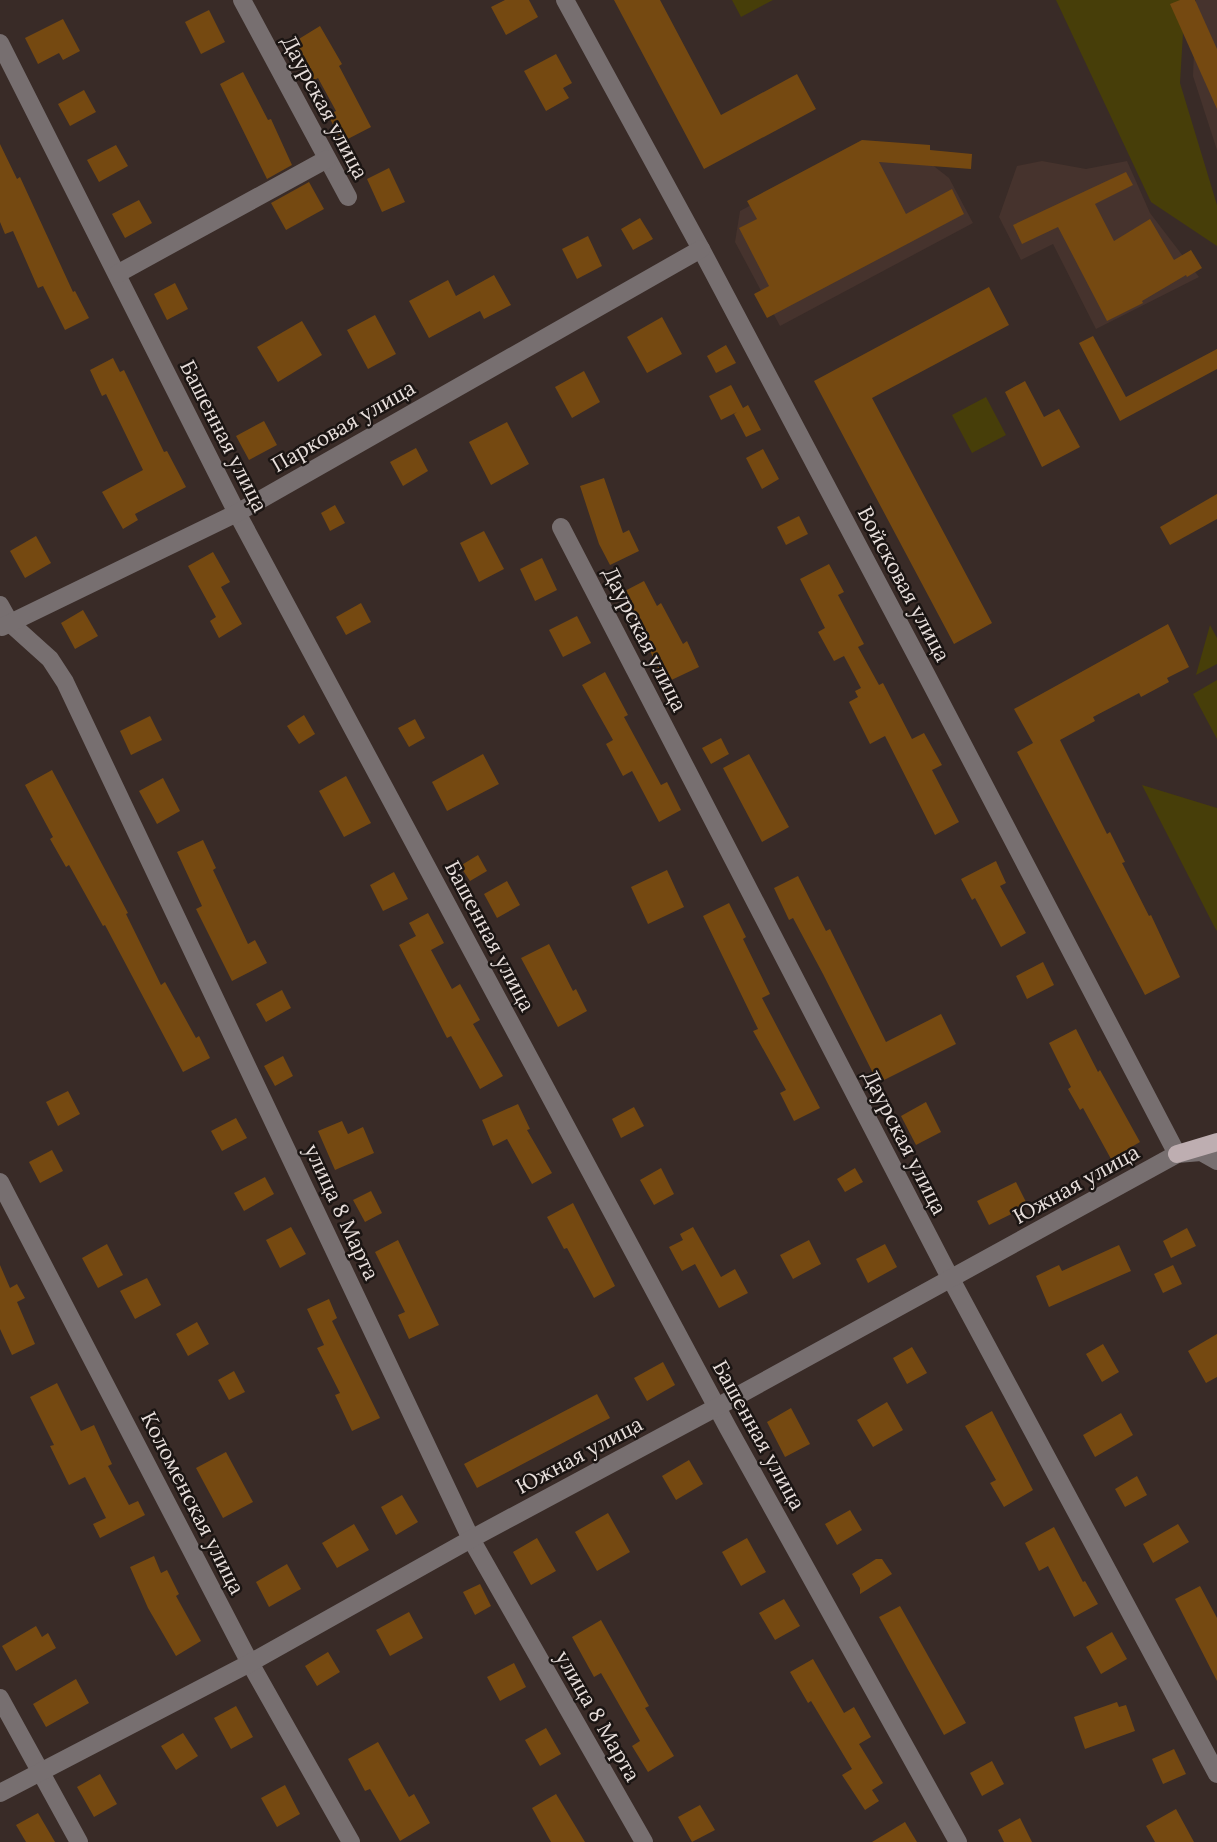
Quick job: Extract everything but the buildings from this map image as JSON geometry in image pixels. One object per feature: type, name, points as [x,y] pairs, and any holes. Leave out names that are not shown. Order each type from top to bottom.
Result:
[{"type":"main road","points":[[1177,1154],[1217,1142]]},
{"type":"street","name":"Даурская улица","points":[[242,0],[348,197]]},
{"type":"street","name":"Войсковая улица","points":[[565,0],[701,249],[1177,1154]]},
{"type":"street","name":"Башенная улица","points":[[0,43],[237,513],[717,1407],[958,1842]]},
{"type":"street","points":[[117,274],[327,159]]},
{"type":"street","name":"Парковая улица","points":[[5,626],[237,513],[701,249]]},
{"type":"street","name":"Даурская улица","points":[[561,527],[950,1279],[1217,1774]]},
{"type":"street","name":"улица 8 Марта","points":[[0,605],[5,626],[50,659],[65,682],[471,1539],[644,1842]]},
{"type":"street","points":[[1177,1154],[1201,1152],[1217,1161]]},
{"type":"street","name":"Южная улица","points":[[0,1793],[250,1663],[471,1539],[1177,1154]]},
{"type":"street","name":"Коломенская улица","points":[[0,1182],[250,1663],[351,1842]]},
{"type":"street","points":[[0,1698],[79,1842]]},
{"type":"shaded area","points":[[732,0],[773,0],[741,17]]},
{"type":"shaded area","points":[[1056,0],[1185,0],[1180,83],[1217,205],[1217,246],[1151,202]]},
{"type":"shaded area","points":[[1196,0],[1217,0],[1217,150],[1193,76]]},
{"type":"shaded area","points":[[849,152],[921,156],[949,178],[973,223],[780,326],[735,242],[740,211]]},
{"type":"shaded area","points":[[1042,161],[1086,169],[1127,161],[1150,213],[1199,277],[1096,329],[1053,244],[1021,260],[999,217],[1017,166]]},
{"type":"shaded area","points":[[986,397],[1006,435],[972,453],[952,415]]},
{"type":"shaded area","points":[[1210,625],[1217,638],[1217,664],[1196,675]]},
{"type":"shaded area","points":[[1217,680],[1217,739],[1193,694]]},
{"type":"shaded area","points":[[1142,785],[1217,808],[1217,931],[1215,928]]}]
